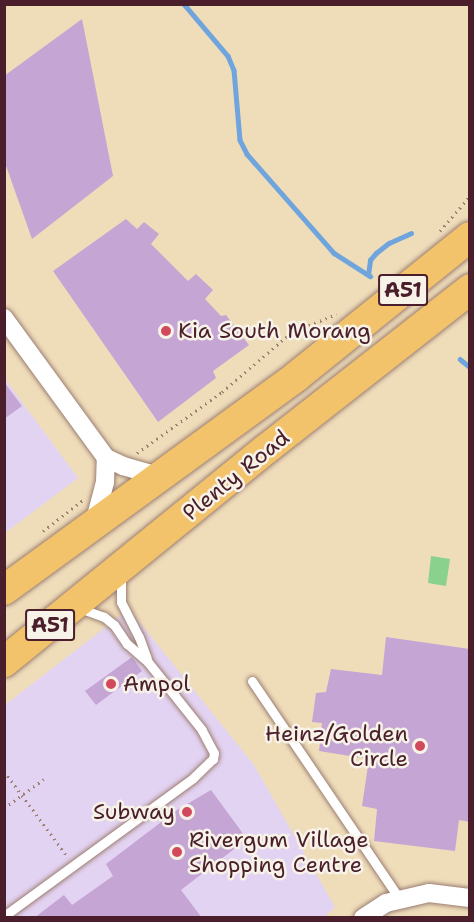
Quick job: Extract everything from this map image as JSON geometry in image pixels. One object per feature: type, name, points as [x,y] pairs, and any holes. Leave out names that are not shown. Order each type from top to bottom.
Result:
[{"type":"highway","name":"Plenty Road","points":[[4,590],[92,528],[297,376],[470,237]]},
{"type":"highway","name":"Plenty Road","points":[[4,662],[470,289]]},
{"type":"highway","points":[[297,376],[310,385],[322,388],[354,381]]},
{"type":"street","points":[[4,318],[106,458],[123,466],[161,477]]},
{"type":"street","points":[[92,528],[105,482],[106,458]]},
{"type":"street","points":[[363,918],[386,903],[429,892],[470,898]]},
{"type":"lane","points":[[121,569],[121,602],[140,637],[148,662]]},
{"type":"lane","points":[[4,916],[75,867],[207,768],[213,759],[214,753],[202,730],[148,662],[128,644],[114,625],[100,614],[87,609],[71,609]]},
{"type":"lane","points":[[252,681],[400,900]]},
{"type":"path","points":[[439,232],[470,196]]},
{"type":"path","points":[[134,456],[222,392],[292,332],[324,321]]},
{"type":"path","points":[[42,533],[88,494]]},
{"type":"path","points":[[4,771],[75,867]]},
{"type":"path","points":[[4,808],[44,779]]},
{"type":"shaded area","points":[[5,379],[78,478],[5,533]]},
{"type":"shaded area","points":[[129,609],[254,765],[335,907],[323,918],[5,918],[5,705]]},
{"type":"green space","points":[[431,556],[450,559],[446,586],[428,583]]},
{"type":"building","points":[[82,19],[113,176],[32,239],[4,160],[4,76]]},
{"type":"building","name":"Kia South Morang","points":[[126,219],[137,229],[144,222],[159,234],[151,244],[188,281],[196,274],[213,290],[205,299],[221,316],[226,315],[249,345],[213,371],[216,378],[158,422],[53,271]]},
{"type":"building","points":[[4,382],[22,406],[4,419]]},
{"type":"building","name":"Heinz/Golden Circle","points":[[386,637],[470,649],[470,822],[459,820],[455,851],[374,841],[377,809],[362,806],[369,759],[319,751],[322,723],[312,722],[316,693],[326,692],[331,669],[382,675]]},
{"type":"building","points":[[132,657],[142,671],[96,705],[85,691]]},
{"type":"building","name":"Rivergum Village Shopping Centre","points":[[211,790],[247,839],[181,890],[202,918],[34,918],[64,895],[72,905],[113,876],[106,864],[177,810]]},
{"type":"waterway","points":[[184,4],[228,56],[234,70],[240,140],[247,154],[334,253],[370,276]]},
{"type":"waterway","points":[[368,275],[370,260],[376,253],[389,243],[411,233]]},
{"type":"waterway","points":[[460,359],[470,367]]},
{"type":"place","name":"Kia South Morang","points":[[166,331]]},
{"type":"place","name":"Ampol","points":[[111,684]]},
{"type":"place","name":"Heinz/Golden Circle","points":[[420,746]]},
{"type":"place","name":"Subway","points":[[187,812]]},
{"type":"place","name":"Rivergum Village Shopping Centre","points":[[177,852]]}]
